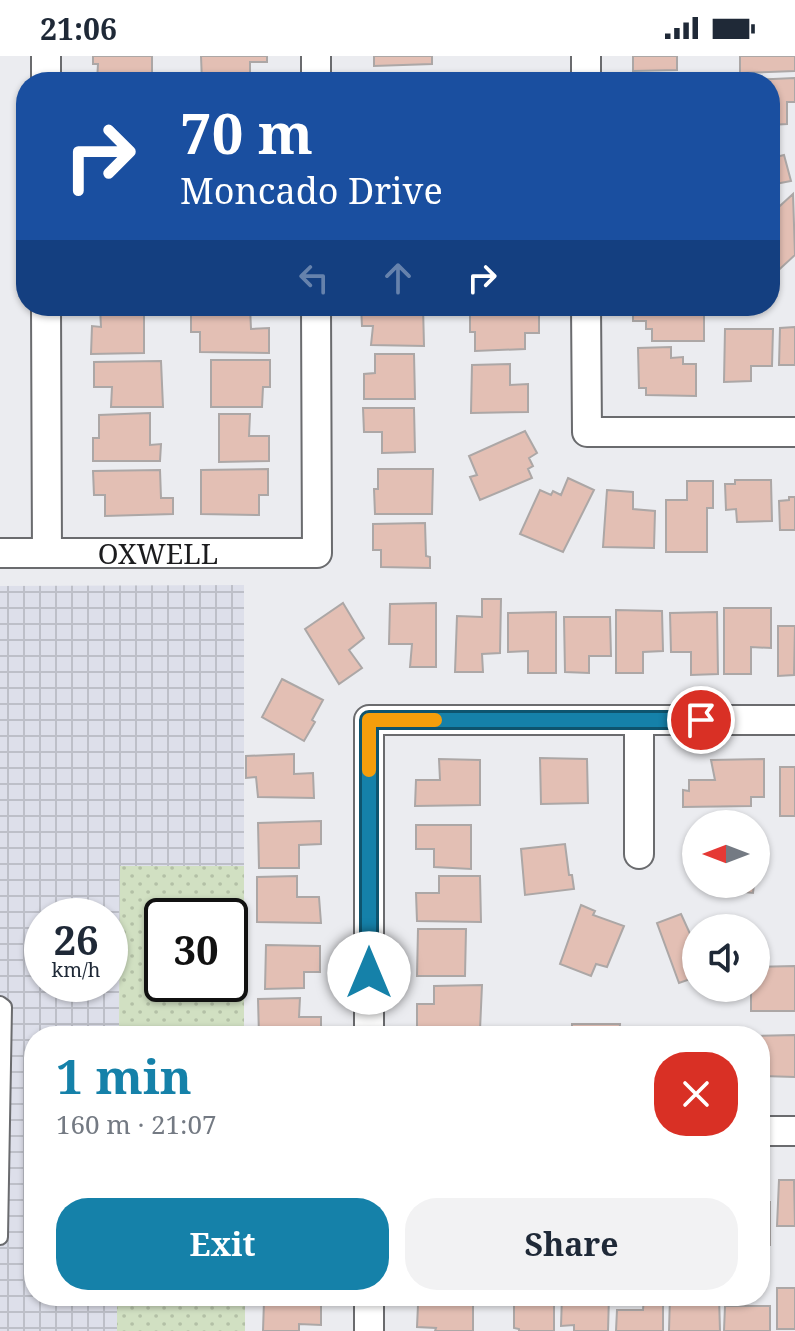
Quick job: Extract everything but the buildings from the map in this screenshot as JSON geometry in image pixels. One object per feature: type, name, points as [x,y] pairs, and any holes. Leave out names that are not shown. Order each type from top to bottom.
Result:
[{"type":"street","points":[[46,316],[47,553]]},
{"type":"street","name":"OXWELL","points":[[0,553],[317,553],[316,316]]},
{"type":"street","points":[[586,316],[587,432],[795,432]]},
{"type":"street","points":[[369,1026],[369,720],[795,720]]},
{"type":"street","points":[[639,720],[639,854]]},
{"type":"street","points":[[770,1131],[795,1131]]},
{"type":"street","points":[[369,1306],[369,1331]]},
{"type":"lane","points":[[0,1004],[4,1007],[0,1237]]},
{"type":"shaded area","points":[[244,585],[244,866],[120,867],[120,898],[24,898],[24,1002],[119,1002],[119,1026],[24,1026],[24,1306],[117,1306],[117,1331],[0,1331],[0,586]]},
{"type":"green space","points":[[120,866],[244,866],[244,898],[144,898],[144,1002],[244,1002],[244,1026],[119,1026],[119,1002],[128,1002],[128,898],[120,898]]},
{"type":"green space","points":[[117,1306],[245,1306],[245,1331],[117,1331]]},
{"type":"slow traffic","points":[[369,770],[369,720],[435,720]]},
{"type":"route","points":[[369,973],[369,720],[701,720]]}]
